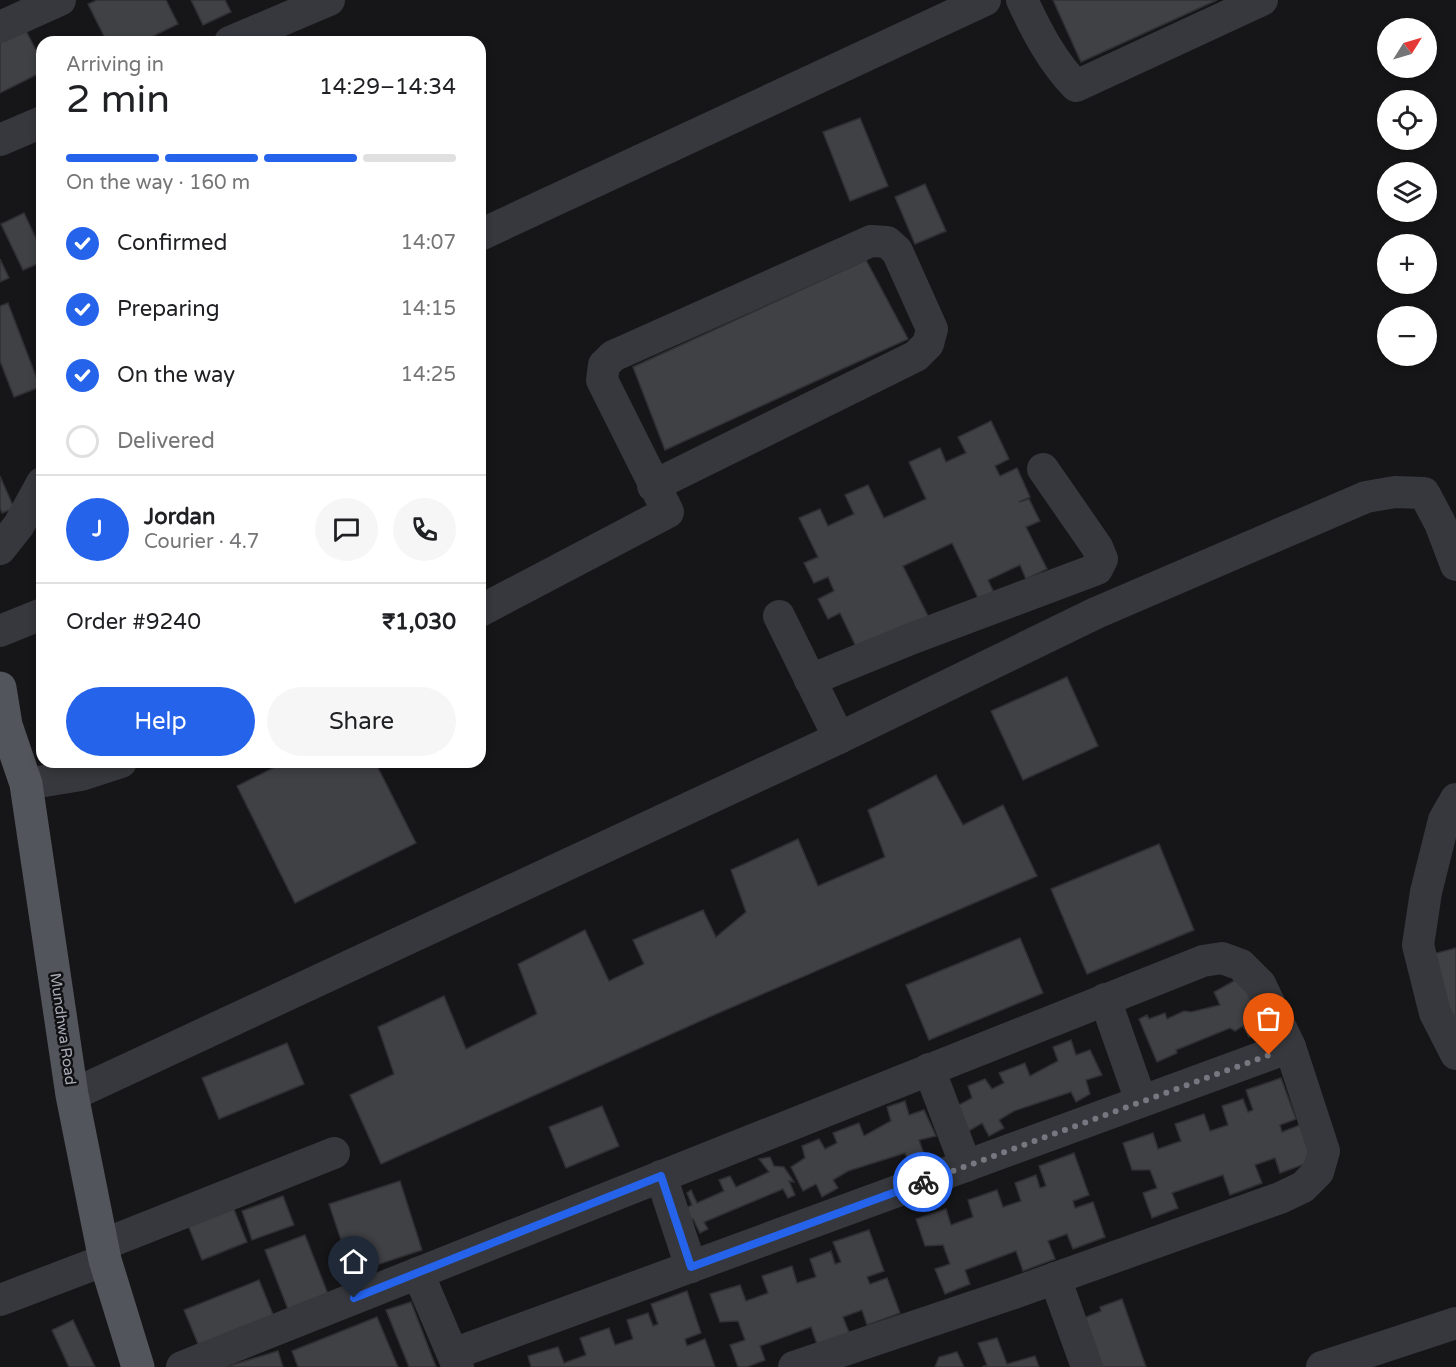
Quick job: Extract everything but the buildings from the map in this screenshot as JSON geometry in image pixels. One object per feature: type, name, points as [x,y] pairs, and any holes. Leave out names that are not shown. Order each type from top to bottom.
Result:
[{"type":"main road","name":"Mundhwa Road","points":[[0,688],[3,726],[26,784],[72,1095],[104,1253],[138,1367]]},
{"type":"street","points":[[0,27],[60,0]]},
{"type":"street","points":[[244,36],[329,0]]},
{"type":"street","points":[[486,232],[985,0]]},
{"type":"street","points":[[1022,0],[1059,69],[1076,87],[1262,0]]},
{"type":"street","points":[[0,140],[36,125]]},
{"type":"street","points":[[486,608],[668,512],[653,486],[602,380],[604,365],[613,357],[871,241],[887,242],[897,251],[932,329],[928,344],[916,356],[653,486]]},
{"type":"street","points":[[810,680],[913,638],[1097,569],[1102,559],[1097,547],[1043,469]]},
{"type":"street","points":[[72,1095],[839,738],[1096,613],[1366,496],[1395,492],[1424,493],[1455,557]]},
{"type":"street","points":[[0,549],[19,525],[36,494]]},
{"type":"street","points":[[0,631],[36,616]]},
{"type":"street","points":[[779,616],[839,738]]},
{"type":"street","points":[[26,784],[101,768]]},
{"type":"street","points":[[1456,798],[1444,820],[1426,892],[1418,945],[1435,1013],[1456,1054]]},
{"type":"street","points":[[182,1367],[1203,961],[1222,958],[1240,965],[1260,984],[1290,1047],[1324,1151],[1318,1172],[1303,1187],[1280,1198],[1055,1278],[794,1367]]},
{"type":"street","points":[[1106,999],[1141,1101]]},
{"type":"street","points":[[418,1273],[455,1361],[691,1267],[1290,1047]]},
{"type":"street","points":[[929,1069],[966,1166]]},
{"type":"street","points":[[0,1300],[334,1153]]},
{"type":"street","points":[[661,1176],[691,1267]]},
{"type":"street","points":[[1055,1278],[1087,1367]]},
{"type":"street","points":[[1322,1367],[1456,1323]]},
{"type":"way so far","points":[[923,1182],[1269,1055]]},
{"type":"route","points":[[354,1298],[661,1176],[691,1267],[923,1182]]}]
